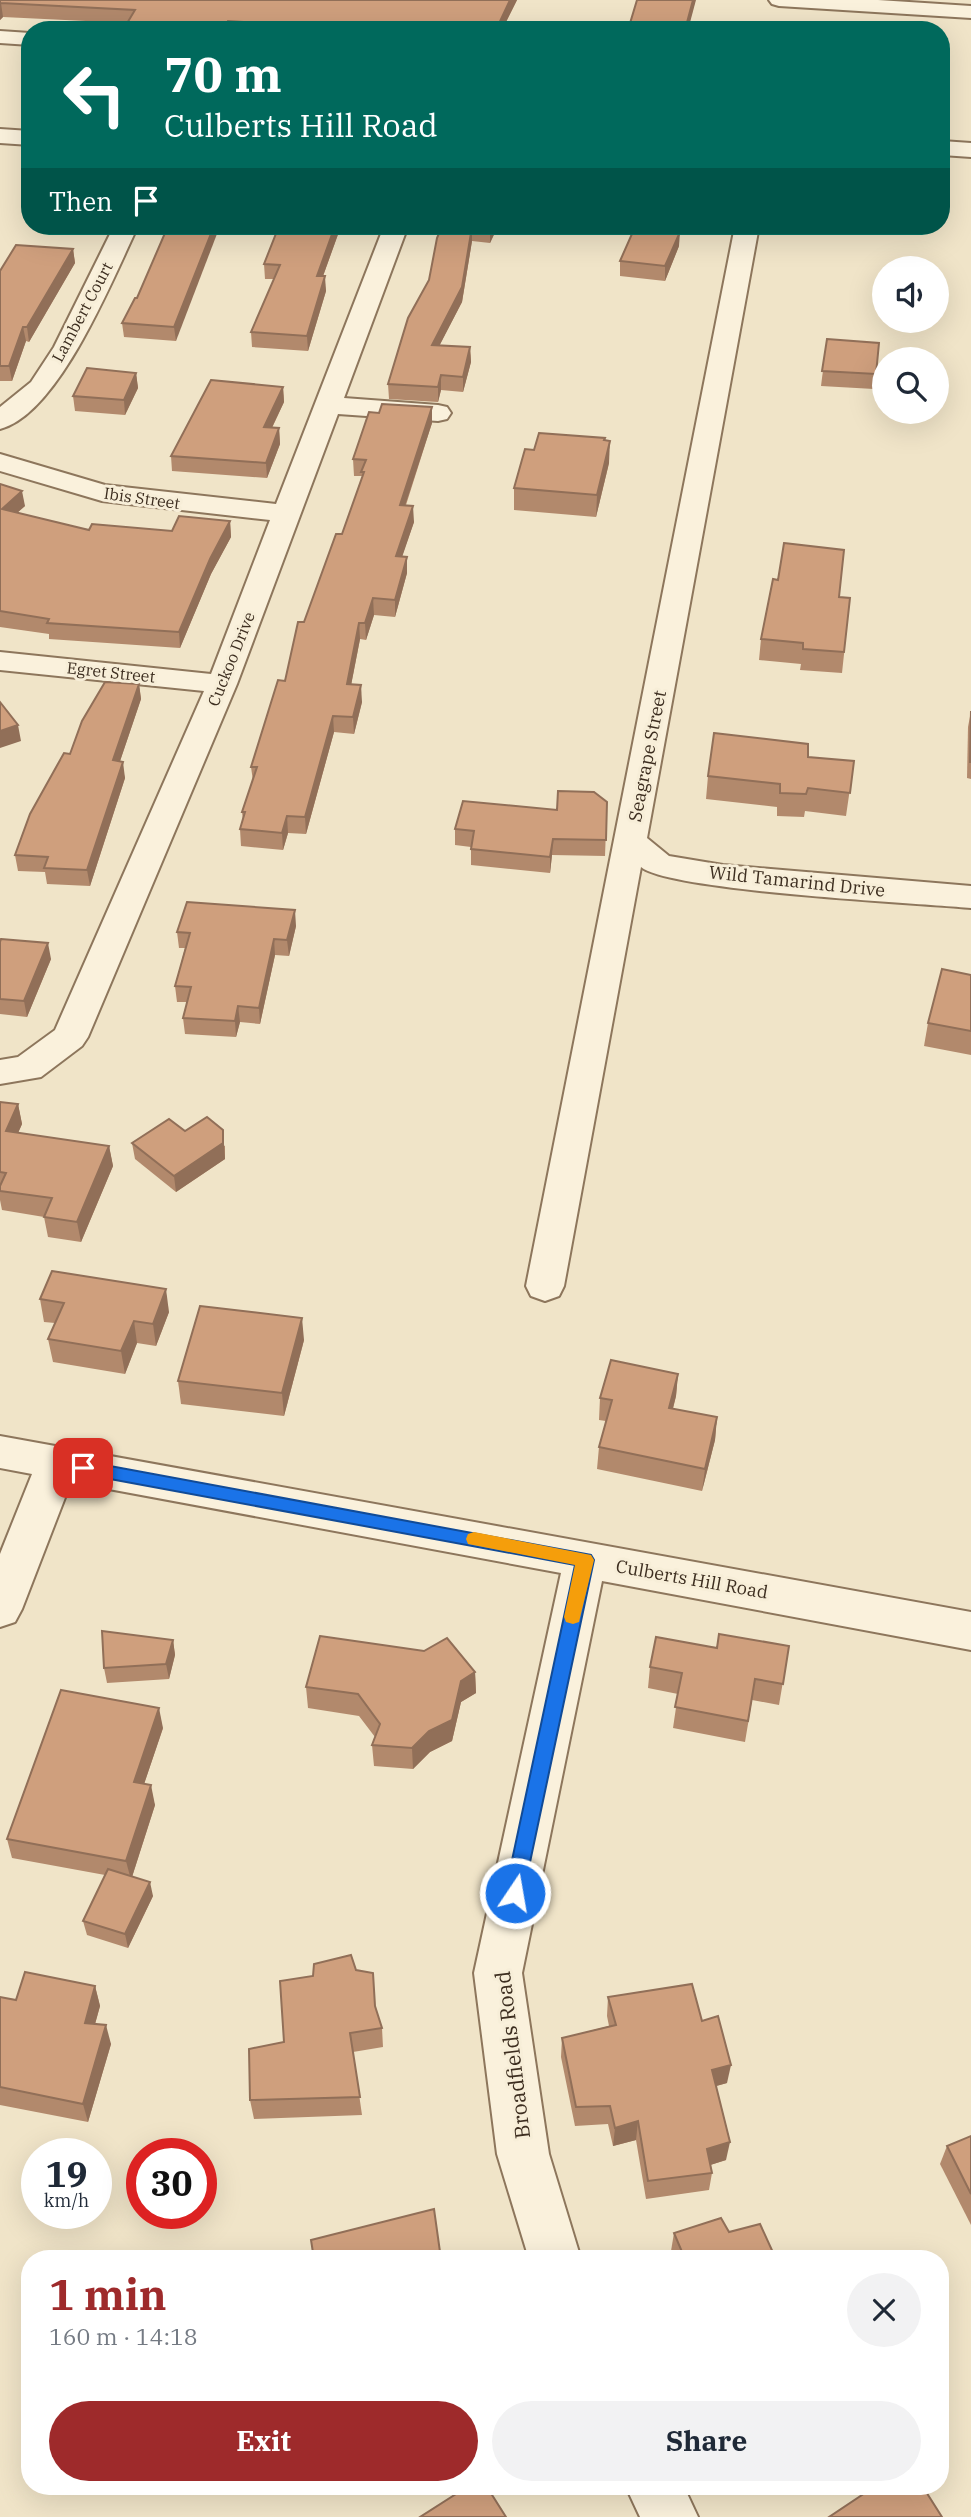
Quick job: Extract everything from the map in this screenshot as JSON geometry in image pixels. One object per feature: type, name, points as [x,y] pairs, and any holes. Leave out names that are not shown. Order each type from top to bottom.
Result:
[{"type":"street","points":[[779,0],[971,12]]},
{"type":"street","points":[[0,37],[21,38]]},
{"type":"street","points":[[0,136],[21,137]]},
{"type":"street","points":[[950,149],[971,150]]},
{"type":"street","name":"Lambert Court","points":[[0,421],[40,387],[67,347],[122,235]]},
{"type":"street","name":"Cuckoo Drive","points":[[14,1070],[70,1037],[222,684],[393,235]]},
{"type":"street","name":"Seagrape Street","points":[[545,1286],[745,235]]},
{"type":"street","points":[[329,405],[438,413]]},
{"type":"street","name":"Ibis Street","points":[[0,463],[102,493],[288,514]]},
{"type":"street","name":"Egret Street","points":[[0,661],[222,684]]},
{"type":"street","name":"Wild Tamarind Drive","points":[[631,842],[659,865],[723,876],[971,897]]},
{"type":"street","name":"Culberts Hill Road","points":[[0,1452],[971,1631]]},
{"type":"street","points":[[0,1609],[57,1463]]},
{"type":"street","name":"Broadfields Road","points":[[552,2250],[523,2154],[498,1973],[585,1560]]},
{"type":"street","points":[[658,2495],[670,2517]]},
{"type":"building","points":[[0,0],[510,0],[500,21],[128,21],[135,10],[0,4]]},
{"type":"building","points":[[637,0],[693,0],[687,21],[631,21]]},
{"type":"building","points":[[164,235],[210,235],[174,327],[122,323],[137,298]]},
{"type":"building","points":[[275,235],[332,235],[317,276],[325,276],[307,336],[251,332],[280,265],[264,264]]},
{"type":"building","points":[[438,235],[471,235],[462,287],[432,345],[470,347],[463,377],[441,375],[438,387],[388,384],[408,318],[429,280]]},
{"type":"building","points":[[631,235],[679,235],[665,266],[620,261]]},
{"type":"building","points":[[16,245],[73,249],[27,327],[23,327],[9,366],[0,366],[0,271]]},
{"type":"building","points":[[827,339],[879,343],[879,347],[872,347],[872,374],[822,371]]},
{"type":"building","points":[[87,368],[136,373],[124,400],[73,396]]},
{"type":"building","points":[[211,380],[283,387],[264,427],[279,428],[266,463],[171,456]]},
{"type":"building","points":[[382,404],[432,407],[400,505],[413,506],[396,556],[407,557],[395,600],[373,598],[365,623],[359,623],[347,684],[361,685],[353,717],[333,716],[305,817],[287,816],[282,833],[240,829],[245,812],[242,812],[257,767],[251,767],[278,680],[285,681],[298,622],[304,622],[336,534],[342,534],[364,472],[361,472],[366,460],[353,459],[369,412],[379,413]]},
{"type":"building","points":[[539,433],[605,438],[604,440],[610,441],[597,495],[514,488],[525,449],[534,450]]},
{"type":"building","points":[[0,484],[22,491],[2,509],[89,530],[92,524],[172,531],[179,516],[230,521],[210,559],[179,632],[47,623],[49,619],[0,611]]},
{"type":"building","points":[[784,543],[844,550],[839,597],[850,598],[844,652],[803,649],[803,643],[761,639],[773,579],[778,580]]},
{"type":"building","points":[[105,682],[139,684],[113,760],[123,762],[87,870],[44,868],[48,857],[15,855],[30,814],[64,753],[70,754],[82,721]]},
{"type":"building","points":[[0,702],[18,725],[0,731]]},
{"type":"building","points":[[714,733],[808,744],[808,757],[854,761],[850,793],[808,788],[806,794],[780,793],[780,784],[708,776]]},
{"type":"building","points":[[558,791],[594,792],[607,802],[606,840],[553,839],[550,857],[471,849],[474,831],[455,829],[463,801],[557,810]]},
{"type":"building","points":[[187,902],[295,910],[287,940],[274,939],[259,1008],[238,1006],[235,1021],[183,1018],[191,987],[175,986],[190,933],[177,932]]},
{"type":"building","points":[[1,939],[48,943],[24,1001],[0,999]]},
{"type":"building","points":[[942,969],[971,975],[971,1031],[928,1023]]},
{"type":"building","points":[[0,1102],[18,1104],[6,1131],[109,1146],[77,1222],[44,1217],[52,1198],[0,1191],[6,1173],[0,1172]]},
{"type":"building","points":[[207,1117],[223,1130],[223,1143],[174,1176],[132,1143],[169,1119],[185,1131]]},
{"type":"building","points":[[52,1271],[166,1289],[153,1324],[134,1321],[121,1351],[48,1339],[64,1303],[40,1299]]},
{"type":"building","points":[[200,1306],[302,1318],[282,1393],[178,1381]]},
{"type":"building","points":[[611,1360],[678,1374],[669,1408],[717,1417],[705,1469],[599,1447],[612,1400],[600,1398]]},
{"type":"building","points":[[102,1631],[173,1640],[166,1664],[104,1668]]},
{"type":"building","points":[[719,1634],[789,1646],[783,1684],[755,1679],[748,1721],[675,1707],[682,1673],[650,1667],[656,1637],[717,1648]]},
{"type":"building","points":[[320,1636],[424,1651],[447,1638],[475,1672],[461,1681],[452,1720],[429,1731],[412,1748],[372,1745],[380,1724],[358,1694],[306,1687]]},
{"type":"building","points":[[61,1690],[159,1708],[134,1782],[151,1785],[126,1861],[7,1839]]},
{"type":"building","points":[[108,1869],[150,1882],[125,1934],[83,1921]]},
{"type":"building","points":[[351,1955],[356,1970],[373,1973],[375,2006],[382,2028],[350,2033],[360,2097],[250,2100],[249,2049],[284,2042],[280,1981],[313,1976],[314,1964]]},
{"type":"building","points":[[25,1972],[95,1986],[85,2023],[106,2025],[83,2104],[0,2087],[0,1997],[16,2000]]},
{"type":"building","points":[[692,1984],[702,2021],[718,2016],[731,2065],[712,2070],[730,2142],[707,2149],[712,2173],[648,2181],[638,2121],[615,2128],[610,2106],[576,2107],[562,2038],[616,2025],[608,1997]]},
{"type":"building","points":[[971,2136],[971,2194],[947,2146]]},
{"type":"building","points":[[434,2209],[440,2250],[313,2250],[311,2240]]},
{"type":"building","points":[[721,2218],[729,2232],[760,2224],[772,2250],[681,2250],[674,2233]]},
{"type":"building","points":[[454,2495],[492,2495],[506,2517],[420,2517]]},
{"type":"building","points":[[862,2495],[928,2495],[942,2517],[829,2517]]},
{"type":"slow traffic","points":[[474,1539],[585,1560],[573,1617]]},
{"type":"route","points":[[83,1468],[585,1560],[515,1893]]}]
